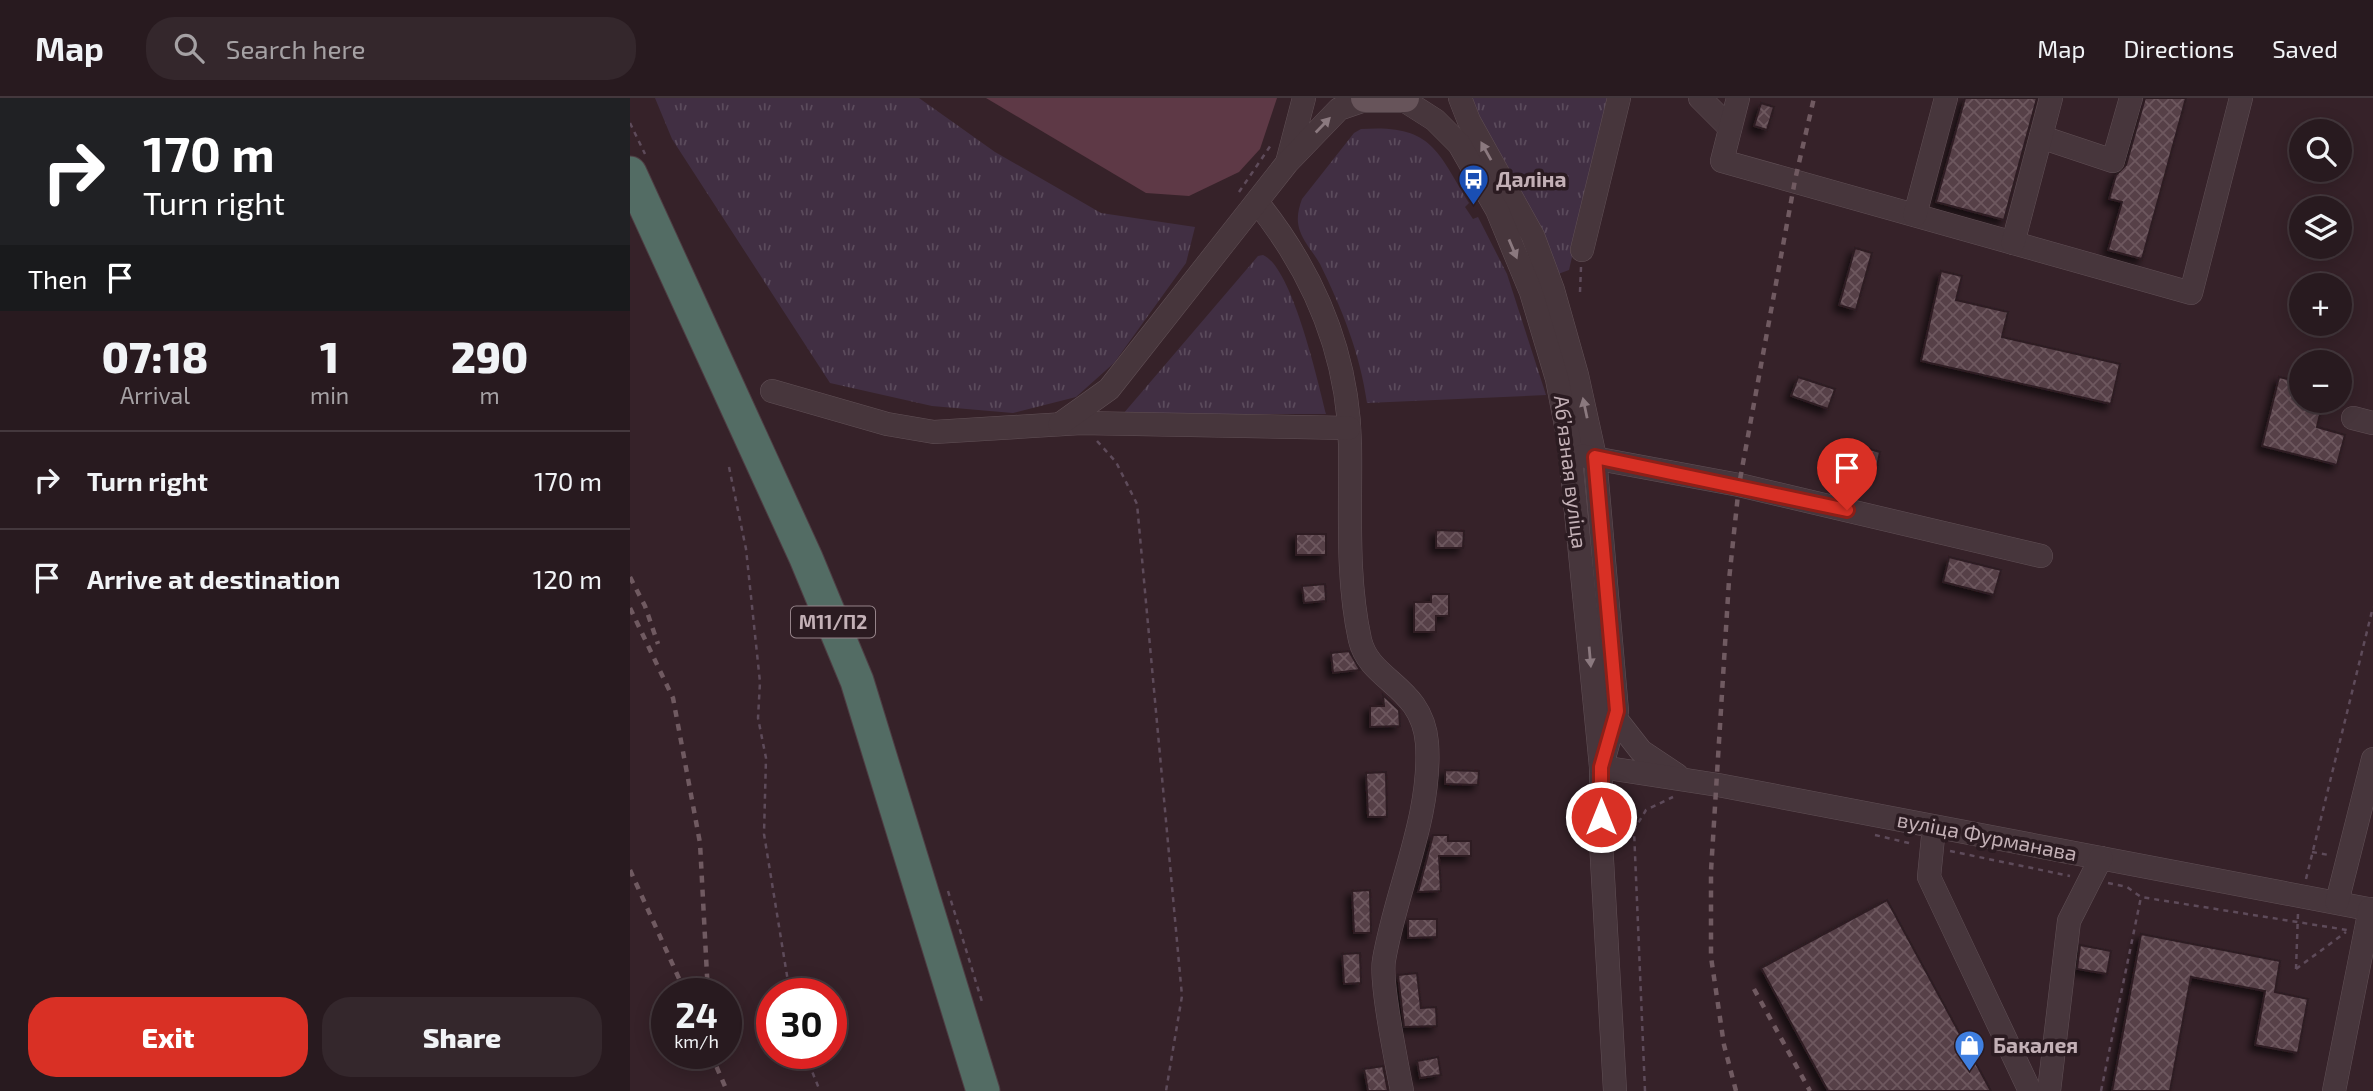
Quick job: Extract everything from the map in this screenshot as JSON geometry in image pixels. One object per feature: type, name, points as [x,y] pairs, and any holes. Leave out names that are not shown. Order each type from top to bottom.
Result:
[{"type":"highway","name":"М11/П2","points":[[630,173],[806,558],[857,681],[983,1091]]},
{"type":"main road","name":"Абʼязная вуліца","points":[[1366,99],[1404,99]]},
{"type":"street","points":[[1287,163],[1304,98]]},
{"type":"street","name":"Абʼязная вуліца","points":[[1460,98],[1469,121],[1533,236],[1553,290],[1577,375],[1595,457],[1616,719],[1601,767]]},
{"type":"street","points":[[1583,250],[1619,98]]},
{"type":"street","points":[[1700,98],[1730,128]]},
{"type":"street","points":[[1738,98],[1722,161],[2191,293],[2241,98]]},
{"type":"street","points":[[1915,215],[1946,98]]},
{"type":"street","points":[[2013,243],[2051,98]]},
{"type":"street","points":[[2041,138],[2113,161],[2131,98]]},
{"type":"street","points":[[1058,426],[1108,388],[1287,163],[1339,109],[1366,99]]},
{"type":"street","name":"Абʼязная вуліца","points":[[1404,99],[1435,120],[1459,144],[1497,210],[1531,292],[1557,379],[1571,455],[1601,767],[1601,842],[1615,1091]]},
{"type":"street","points":[[1257,202],[1280,231],[1320,305],[1338,347],[1349,428],[1350,546],[1360,641],[1370,661],[1417,705],[1427,742],[1423,804],[1383,964],[1402,1091]]},
{"type":"street","points":[[772,391],[873,421],[934,432],[1081,423],[1349,428]]},
{"type":"street","points":[[1571,455],[1595,457],[1739,485],[2041,555]]},
{"type":"street","points":[[1616,719],[1641,751],[1681,788]]},
{"type":"street","points":[[2337,902],[2373,759]]},
{"type":"street","name":"вуліца Фурманава","points":[[1601,767],[1681,788],[1933,837],[2101,858],[2371,909]]},
{"type":"street","points":[[1933,837],[1929,877],[2029,1091]]},
{"type":"street","points":[[2049,1091],[2069,920],[2101,858]]},
{"type":"street","points":[[2334,1091],[2357,932],[2371,909]]},
{"type":"path","points":[[1580,292],[1583,250]]},
{"type":"path","points":[[1081,423],[1116,462],[1137,504],[1182,996],[1166,1091]]},
{"type":"path","points":[[729,467],[746,549],[760,682],[758,718],[766,758],[764,834],[787,978]]},
{"type":"path","points":[[2357,932],[2296,969],[2296,922],[2373,607]]},
{"type":"path","points":[[1645,1091],[1634,830],[1646,810],[1681,788]]},
{"type":"path","points":[[1865,833],[1933,837],[2090,880],[2127,887],[2141,897],[2357,932]]},
{"type":"path","points":[[2101,1091],[2141,897]]},
{"type":"path","points":[[811,1069],[820,1091]]},
{"type":"green space","points":[[655,98],[919,98],[995,152],[1101,213],[1195,227],[1186,263],[1114,363],[1076,397],[1013,413],[932,406],[830,383],[672,139]]},
{"type":"green space","points":[[1467,98],[1609,98],[1569,270],[1558,274],[1510,170]]},
{"type":"green space","points":[[1361,129],[1403,131],[1429,144],[1439,155],[1469,203],[1465,207],[1473,219],[1478,217],[1507,274],[1546,395],[1367,403],[1349,332],[1320,264],[1302,235],[1298,219],[1302,199],[1354,133]]},
{"type":"green space","points":[[1263,255],[1274,264],[1294,302],[1326,414],[1123,414],[1258,256]]},
{"type":"shaded area","points":[[986,98],[1277,98],[1260,149],[1239,172],[1189,196],[1146,193]]},
{"type":"building","points":[[1965,98],[2037,98],[2004,220],[1936,202]]},
{"type":"building","points":[[2145,98],[2186,98],[2142,259],[2108,250],[2122,202],[2109,199],[2116,175],[2126,165]]},
{"type":"building","points":[[1761,103],[1774,107],[1767,130],[1754,126]]},
{"type":"building","points":[[1855,248],[1872,253],[1856,310],[1839,305]]},
{"type":"building","points":[[1941,271],[1962,276],[1956,300],[2008,312],[2002,337],[2120,364],[2111,404],[1921,361]]},
{"type":"building","points":[[1798,377],[1835,389],[1828,409],[1791,396]]},
{"type":"building","points":[[2279,377],[2289,379],[2289,413],[2320,413],[2317,427],[2345,435],[2337,465],[2262,446]]},
{"type":"building","points":[[1866,448],[1880,452],[1875,475],[1861,472]]},
{"type":"building","points":[[1436,530],[1464,531],[1463,548],[1436,548]]},
{"type":"building","points":[[1296,534],[1326,534],[1326,555],[1296,555]]},
{"type":"building","points":[[1949,557],[2001,570],[1994,595],[1943,582]]},
{"type":"building","points":[[1325,584],[1326,601],[1304,603],[1302,586]]},
{"type":"building","points":[[1431,594],[1449,594],[1449,616],[1436,616],[1436,632],[1414,632],[1414,602],[1431,602]]},
{"type":"building","points":[[1349,651],[1360,670],[1333,673],[1331,653]]},
{"type":"building","points":[[1383,695],[1399,710],[1400,726],[1370,727],[1370,706],[1384,706]]},
{"type":"building","points":[[1445,770],[1479,771],[1478,785],[1445,784]]},
{"type":"building","points":[[1386,772],[1387,817],[1368,817],[1366,773]]},
{"type":"building","points":[[1433,835],[1448,835],[1448,841],[1471,841],[1471,856],[1439,856],[1441,891],[1418,892]]},
{"type":"building","points":[[1370,890],[1371,933],[1354,933],[1352,891]]},
{"type":"building","points":[[1887,900],[1991,1091],[1828,1091],[1761,968]]},
{"type":"building","points":[[1408,919],[1437,919],[1437,937],[1408,938]]},
{"type":"building","points":[[2141,934],[2280,961],[2275,992],[2308,999],[2298,1053],[2255,1045],[2265,991],[2191,977],[2170,1091],[2112,1091]]},
{"type":"building","points":[[2080,945],[2111,951],[2107,974],[2077,969]]},
{"type":"building","points":[[1360,953],[1361,983],[1344,984],[1342,954]]},
{"type":"building","points":[[1417,973],[1421,1008],[1436,1007],[1437,1026],[1404,1027],[1398,975]]},
{"type":"building","points":[[1438,1057],[1441,1075],[1420,1078],[1417,1061]]},
{"type":"building","points":[[1383,1066],[1388,1091],[1368,1091],[1364,1069]]},
{"type":"railway","points":[[1736,1091],[1724,1045],[1711,957],[1711,871],[1729,580],[1739,485],[1795,180],[1814,98]]},
{"type":"railway","points":[[630,577],[645,606],[658,644]]},
{"type":"railway","points":[[630,608],[673,698],[700,843],[707,978]]},
{"type":"railway","points":[[630,870],[679,978]]},
{"type":"railway","points":[[1754,989],[1810,1091]]},
{"type":"railway","points":[[717,1069],[727,1091]]},
{"type":"place","name":"Даліна","points":[[1473,207]]},
{"type":"place","name":"Бакалея","points":[[1970,1073]]},
{"type":"route","points":[[1601,817],[1601,767],[1617,711],[1595,457],[1739,485],[1847,510]]}]
